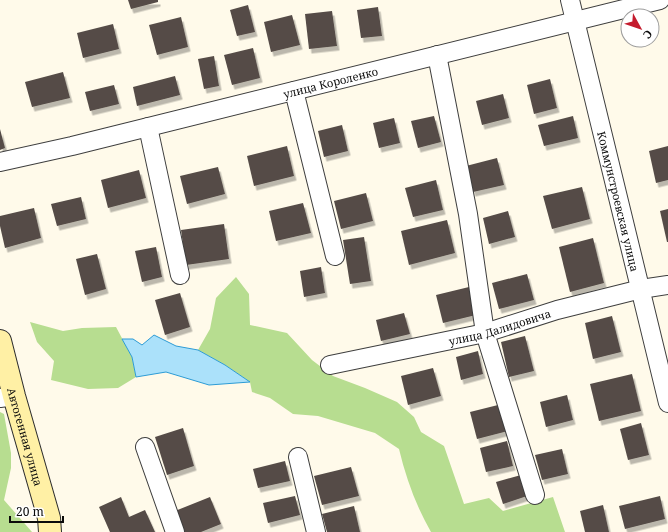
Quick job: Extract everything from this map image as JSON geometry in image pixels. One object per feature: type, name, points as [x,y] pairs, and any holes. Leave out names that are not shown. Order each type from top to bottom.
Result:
[{"type":"street","name":"Коммунстроевская улица","points":[[570,0],[668,403]]},
{"type":"street","name":"улица Короленко","points":[[0,162],[148,127],[660,0]]},
{"type":"street","points":[[437,55],[468,214],[485,332],[535,495]]},
{"type":"street","points":[[294,91],[335,256]]},
{"type":"street","points":[[148,127],[180,275]]},
{"type":"street","name":"улица Далидовича","points":[[330,365],[485,332],[557,310],[641,289],[668,285]]},
{"type":"street","name":"Автогенная улица","points":[[0,341],[7,397],[49,518],[50,532]]},
{"type":"street","points":[[145,447],[175,532]]},
{"type":"street","points":[[298,457],[316,532]]},
{"type":"green space","points":[[236,277],[249,294],[250,325],[287,333],[312,360],[333,376],[397,402],[414,417],[421,432],[444,446],[464,504],[489,498],[503,511],[553,497],[565,532],[431,532],[412,492],[399,449],[375,433],[318,416],[293,414],[270,398],[252,392],[250,382],[225,365],[198,350],[210,329],[216,298]]},
{"type":"green space","points":[[30,322],[63,331],[82,328],[116,327],[132,357],[136,377],[118,388],[88,389],[51,380],[54,361],[37,342]]},
{"type":"green space","points":[[0,412],[4,414],[11,453],[11,468],[4,500],[32,532],[0,532]]},
{"type":"water","points":[[154,335],[176,346],[198,350],[225,365],[250,382],[209,385],[166,372],[136,377],[132,357],[122,339],[133,339],[142,345]]},
{"type":"building","points":[[128,0],[158,0],[158,2],[131,9]]},
{"type":"building","points":[[248,5],[255,32],[237,36],[230,10]]},
{"type":"building","points":[[378,7],[382,36],[361,38],[357,10]]},
{"type":"building","points":[[332,11],[337,46],[309,49],[305,14]]},
{"type":"building","points":[[292,15],[300,45],[271,52],[264,22]]},
{"type":"building","points":[[181,17],[188,47],[157,55],[149,25]]},
{"type":"building","points":[[113,24],[119,49],[83,58],[77,33]]},
{"type":"building","points":[[253,48],[260,78],[232,85],[224,55]]},
{"type":"building","points":[[214,56],[219,86],[204,89],[198,59]]},
{"type":"building","points":[[63,72],[70,98],[32,107],[25,82]]},
{"type":"building","points":[[175,76],[180,95],[137,106],[133,87]]},
{"type":"building","points":[[550,79],[557,108],[534,114],[527,85]]},
{"type":"building","points":[[114,85],[119,104],[90,111],[85,92]]},
{"type":"building","points":[[503,94],[509,118],[482,125],[476,101]]},
{"type":"building","points":[[434,116],[441,142],[418,148],[411,121]]},
{"type":"building","points":[[573,116],[578,138],[544,146],[538,125]]},
{"type":"building","points":[[394,118],[400,143],[379,148],[373,123]]},
{"type":"building","points":[[342,125],[348,151],[324,157],[318,131]]},
{"type":"building","points":[[0,129],[5,148],[0,150]]},
{"type":"building","points":[[287,146],[294,176],[254,186],[247,156]]},
{"type":"building","points":[[668,146],[668,180],[656,183],[649,151]]},
{"type":"building","points":[[497,158],[504,185],[473,192],[466,166]]},
{"type":"building","points":[[218,167],[225,194],[187,204],[180,176]]},
{"type":"building","points":[[139,170],[146,198],[108,208],[101,180]]},
{"type":"building","points":[[436,180],[443,210],[413,217],[405,188]]},
{"type":"building","points":[[582,187],[590,219],[552,229],[543,196]]},
{"type":"building","points":[[366,193],[373,221],[341,229],[334,201]]},
{"type":"building","points":[[81,197],[86,219],[57,226],[51,204]]},
{"type":"building","points":[[303,203],[311,233],[276,241],[269,211]]},
{"type":"building","points":[[34,208],[41,238],[5,248],[0,226],[0,216]]},
{"type":"building","points":[[668,209],[668,242],[667,242],[660,211]]},
{"type":"building","points":[[508,211],[515,237],[489,244],[483,218]]},
{"type":"building","points":[[447,220],[455,253],[409,265],[401,231]]},
{"type":"building","points":[[224,224],[229,259],[186,265],[181,230]]},
{"type":"building","points":[[364,237],[371,281],[350,284],[343,240]]},
{"type":"building","points":[[593,238],[604,283],[570,292],[559,247]]},
{"type":"building","points":[[156,247],[162,277],[142,282],[135,251]]},
{"type":"building","points":[[97,254],[106,289],[85,295],[76,259]]},
{"type":"building","points":[[321,267],[325,293],[304,297],[300,271]]},
{"type":"building","points":[[527,274],[534,300],[499,309],[492,283]]},
{"type":"building","points":[[469,287],[476,315],[443,323],[436,295]]},
{"type":"building","points":[[180,293],[190,327],[165,335],[155,300]]},
{"type":"building","points":[[404,313],[410,334],[381,341],[376,320]]},
{"type":"building","points":[[612,316],[621,352],[593,359],[585,323]]},
{"type":"building","points":[[525,336],[534,371],[509,377],[501,342]]},
{"type":"building","points":[[478,351],[483,374],[461,380],[456,357]]},
{"type":"building","points":[[433,368],[441,396],[408,405],[401,376]]},
{"type":"building","points":[[632,374],[641,411],[599,421],[590,384]]},
{"type":"building","points":[[567,395],[573,420],[546,427],[540,402]]},
{"type":"building","points":[[502,404],[508,431],[477,439],[470,412]]},
{"type":"building","points":[[641,423],[649,455],[628,460],[620,429]]},
{"type":"building","points":[[183,428],[194,466],[167,475],[155,437]]},
{"type":"building","points":[[507,441],[513,466],[486,472],[480,448]]},
{"type":"building","points":[[562,449],[568,474],[542,480],[535,455]]},
{"type":"building","points":[[285,461],[290,481],[258,488],[253,469]]},
{"type":"building","points":[[351,467],[359,496],[322,505],[314,476]]},
{"type":"building","points":[[521,475],[527,496],[503,504],[496,482]]},
{"type":"building","points":[[295,496],[300,515],[268,523],[263,503]]},
{"type":"building","points":[[660,496],[665,519],[625,529],[619,506]]},
{"type":"building","points":[[121,497],[129,517],[145,510],[155,532],[110,532],[99,507]]},
{"type":"building","points":[[210,497],[221,524],[201,532],[184,532],[175,511]]},
{"type":"building","points":[[603,505],[609,532],[585,532],[580,511]]},
{"type":"building","points":[[354,506],[360,532],[327,532],[322,514]]}]
